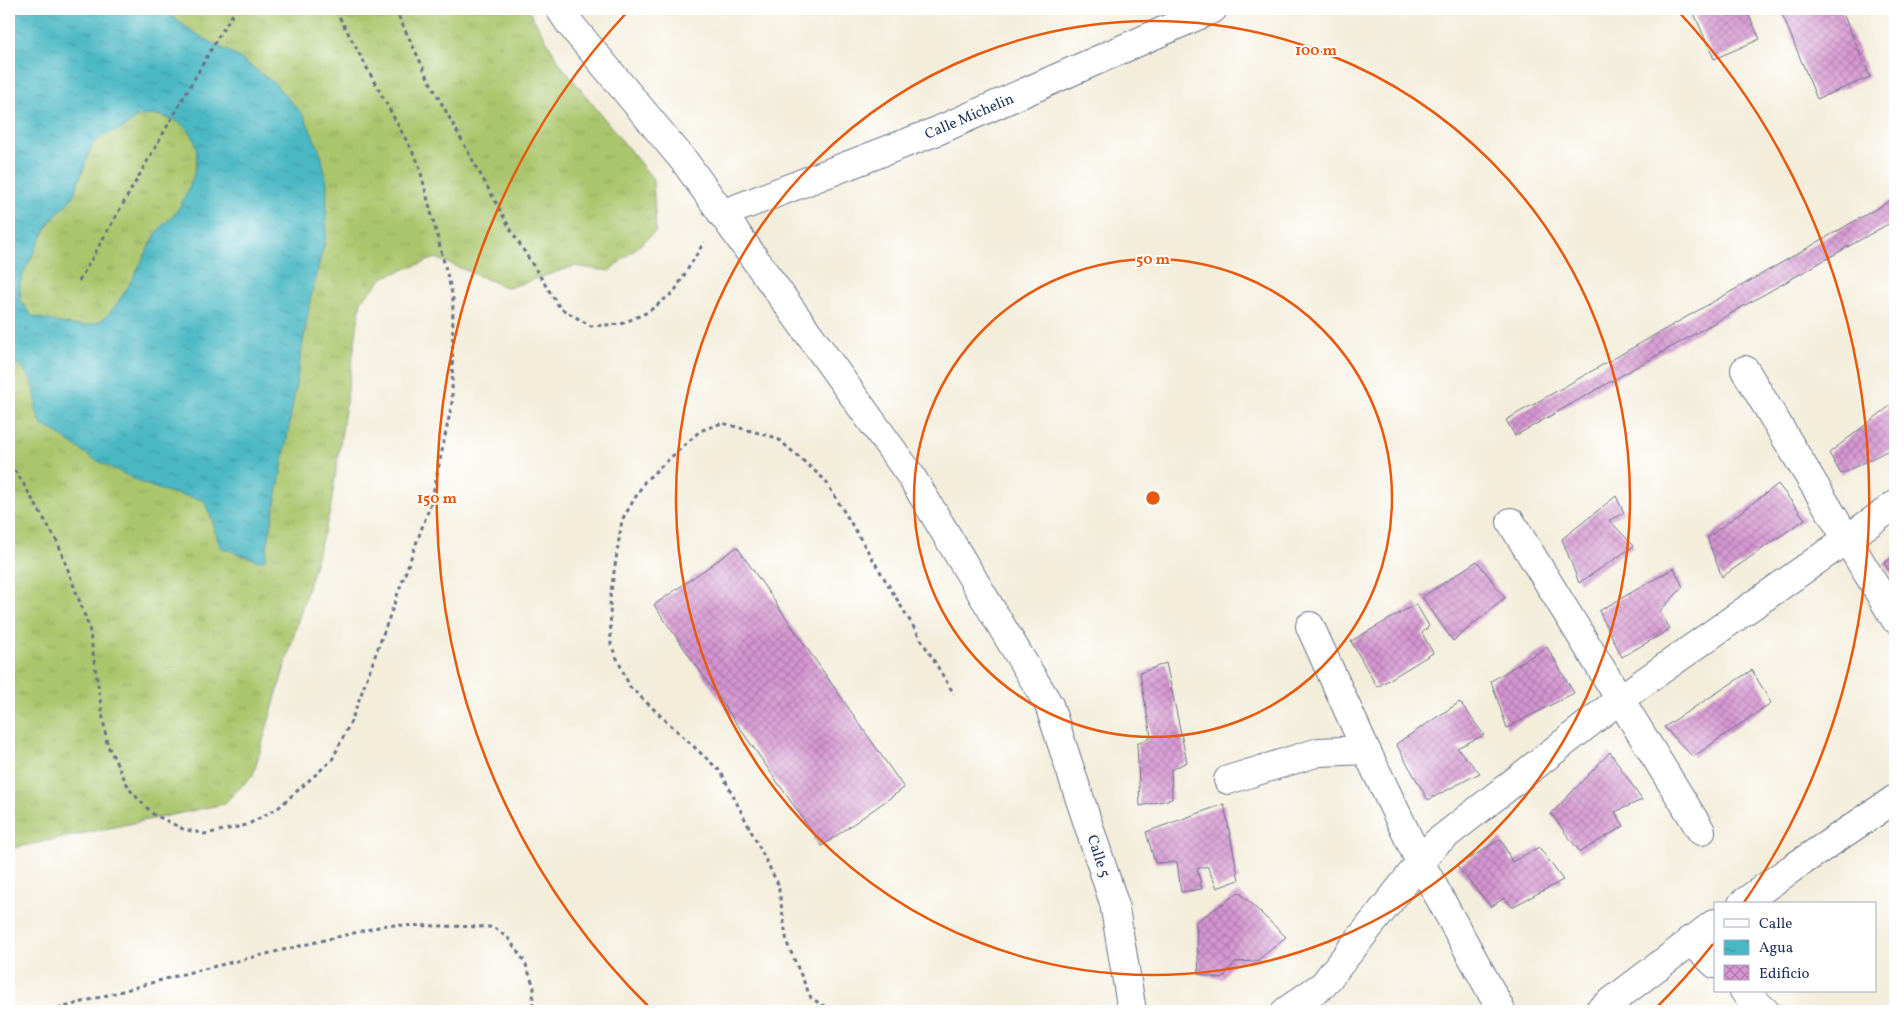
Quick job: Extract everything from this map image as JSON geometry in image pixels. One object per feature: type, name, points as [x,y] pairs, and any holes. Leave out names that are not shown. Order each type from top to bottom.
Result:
[{"type":"street","name":"Calle 5","points":[[560,9],[570,24],[685,162],[912,476],[1049,705],[1114,903],[1132,1011]]},
{"type":"street","name":"Calle Michelin","points":[[722,214],[937,131],[1213,9]]},
{"type":"street","points":[[1745,370],[1895,619]]},
{"type":"street","points":[[1286,1011],[1323,985],[1436,843],[1620,699],[1895,505]]},
{"type":"street","points":[[1511,522],[1701,831]]},
{"type":"street","points":[[1310,626],[1366,750],[1420,862],[1500,1008]]},
{"type":"street","points":[[1228,780],[1319,752],[1366,750]]},
{"type":"street","points":[[1745,902],[1895,800]]},
{"type":"street","points":[[1599,1011],[1690,940],[1714,924]]},
{"type":"street","points":[[1690,940],[1714,963]]},
{"type":"street","points":[[1745,992],[1765,1011]]},
{"type":"path","points":[[79,281],[166,131],[216,39],[236,9]]},
{"type":"path","points":[[9,464],[20,478],[58,544],[89,627],[107,744],[130,790],[153,814],[183,829],[205,834],[247,825],[278,808],[332,760],[352,719],[431,504],[452,403],[453,307],[451,288],[418,162],[335,9]]},
{"type":"path","points":[[395,9],[431,84],[512,232],[560,308],[592,326],[621,324],[648,312],[674,292],[722,214]]},
{"type":"path","points":[[832,1011],[811,998],[788,943],[778,884],[721,772],[630,687],[611,646],[610,598],[622,520],[645,481],[700,431],[722,423],[777,438],[825,480],[954,694]]},
{"type":"path","points":[[50,1011],[187,973],[387,925],[493,928],[508,938],[525,962],[534,987],[532,1011]]},
{"type":"green space","points":[[9,9],[528,9],[561,65],[653,179],[656,231],[609,271],[575,266],[508,288],[436,258],[384,277],[361,301],[330,512],[253,775],[224,804],[9,849]]},
{"type":"water","points":[[9,9],[160,9],[200,36],[237,56],[274,83],[304,116],[321,154],[327,183],[326,235],[310,301],[265,559],[259,561],[220,547],[211,517],[203,500],[161,490],[142,483],[92,458],[51,429],[42,426],[36,410],[36,398],[32,382],[21,365],[9,364]],"holes":[[[155,115],[174,120],[187,128],[194,139],[197,152],[192,181],[177,211],[158,231],[120,300],[104,318],[89,325],[64,324],[32,316],[20,299],[20,283],[49,223],[73,197],[92,145],[103,135],[124,128],[138,116]]]},
{"type":"building","points":[[1692,9],[1746,9],[1760,39],[1714,59]]},
{"type":"building","points":[[1780,9],[1841,9],[1870,77],[1817,99]]},
{"type":"building","points":[[1895,198],[1895,220],[1515,436],[1506,420]]},
{"type":"building","points":[[1895,402],[1895,447],[1841,474],[1829,453]]},
{"type":"building","points":[[1778,484],[1805,519],[1722,577],[1707,538]]},
{"type":"building","points":[[1616,496],[1624,513],[1609,520],[1634,546],[1579,583],[1562,539]]},
{"type":"building","points":[[737,547],[904,788],[822,846],[654,605]]},
{"type":"building","points":[[1895,555],[1895,579],[1884,563]]},
{"type":"building","points":[[1477,561],[1505,598],[1453,641],[1422,597]]},
{"type":"building","points":[[1674,568],[1683,587],[1660,611],[1670,629],[1622,657],[1599,611]]},
{"type":"building","points":[[1416,604],[1429,626],[1422,633],[1433,653],[1377,687],[1351,641]]},
{"type":"building","points":[[1547,647],[1574,693],[1507,728],[1491,681]]},
{"type":"building","points":[[1166,663],[1187,762],[1171,770],[1172,799],[1140,806],[1137,744],[1151,737],[1140,673]]},
{"type":"building","points":[[1752,670],[1771,703],[1693,757],[1664,727]]},
{"type":"building","points":[[1460,702],[1484,735],[1457,748],[1480,773],[1428,800],[1396,744]]},
{"type":"building","points":[[1610,752],[1642,800],[1615,812],[1624,826],[1580,852],[1551,814]]},
{"type":"building","points":[[1224,804],[1239,880],[1217,888],[1207,866],[1197,869],[1202,889],[1181,892],[1177,862],[1155,863],[1146,832]]},
{"type":"building","points":[[1501,839],[1512,862],[1539,847],[1563,880],[1512,907],[1504,898],[1491,907],[1457,866]]},
{"type":"building","points":[[1239,892],[1286,937],[1257,961],[1235,962],[1222,979],[1199,974],[1196,922]]}]
